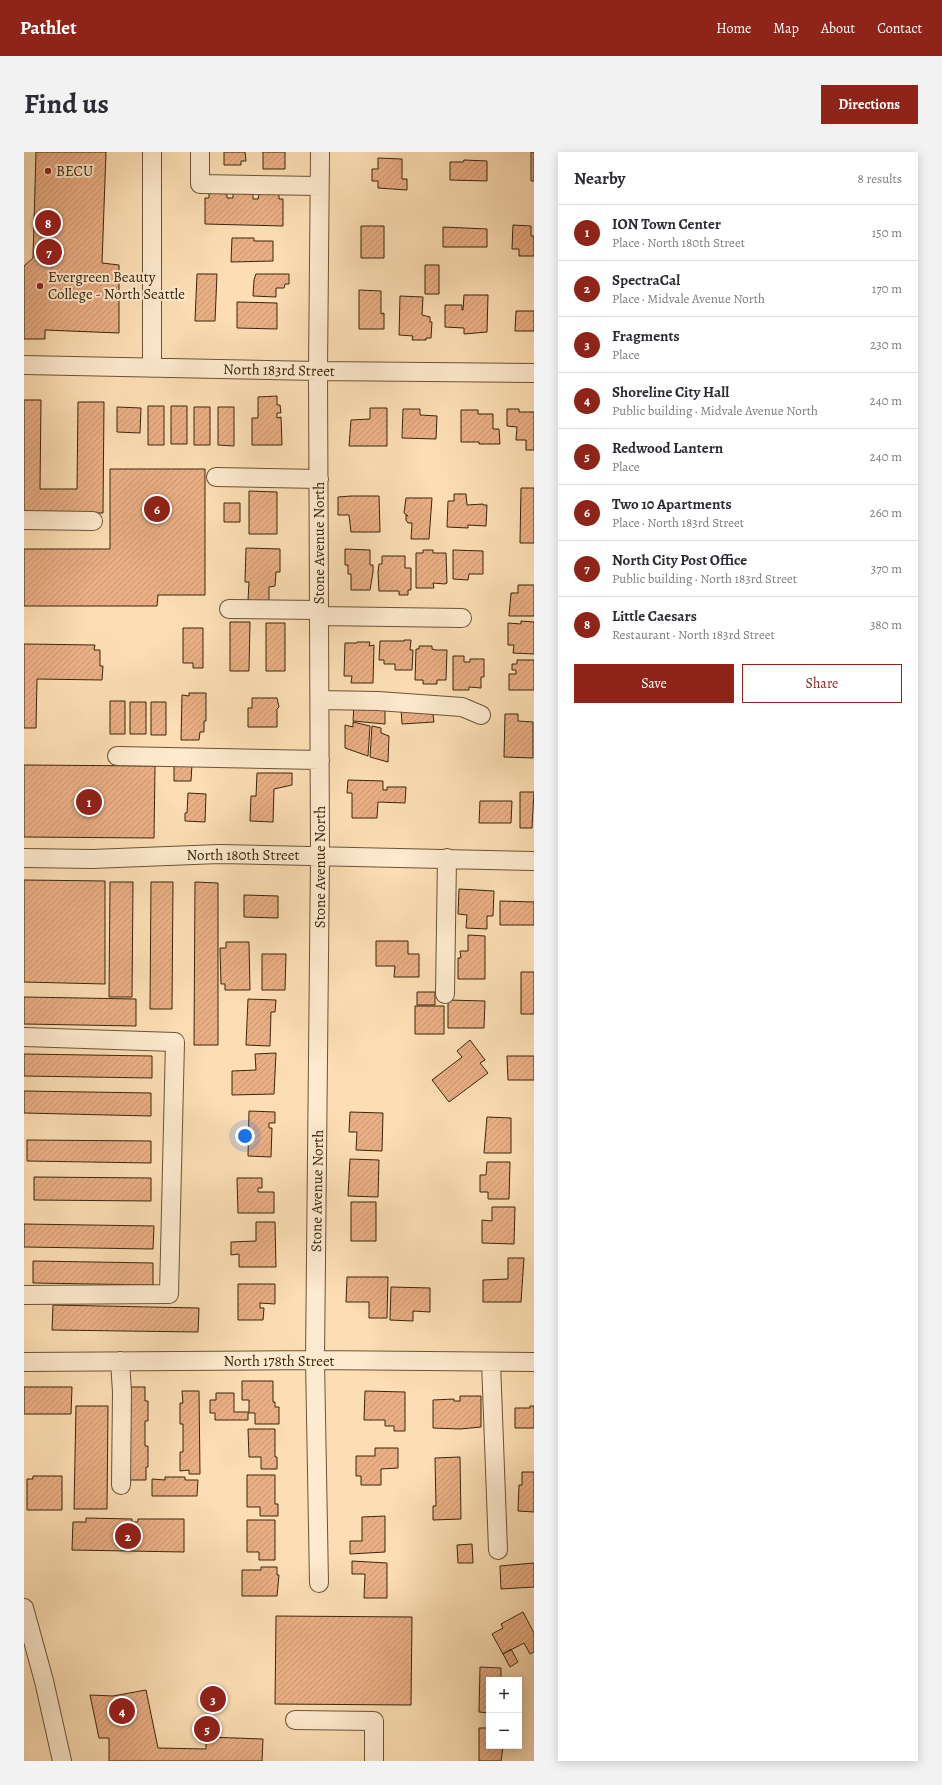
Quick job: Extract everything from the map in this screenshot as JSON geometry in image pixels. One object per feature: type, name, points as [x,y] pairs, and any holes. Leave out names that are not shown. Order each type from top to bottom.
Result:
[{"type":"street","points":[[152,152],[152,368]]},
{"type":"street","points":[[200,152],[200,184],[319,186]]},
{"type":"street","name":"Stone Avenue North","points":[[320,152],[318,371],[320,856],[315,1360],[320,1582]]},
{"type":"street","name":"North 183rd Street","points":[[24,365],[318,371],[534,373]]},
{"type":"street","points":[[216,477],[319,479]]},
{"type":"street","points":[[24,520],[93,521]]},
{"type":"street","points":[[229,610],[462,618]]},
{"type":"street","points":[[320,700],[378,701],[462,707],[481,715]]},
{"type":"street","points":[[118,756],[320,760]]},
{"type":"street","name":"North 180th Street","points":[[24,858],[92,859],[219,854],[534,860]]},
{"type":"street","points":[[446,994],[447,858]]},
{"type":"street","points":[[24,1037],[175,1042],[169,1294],[24,1295]]},
{"type":"street","name":"North 178th Street","points":[[24,1362],[315,1360],[534,1362]]},
{"type":"street","points":[[120,1361],[122,1392],[121,1485]]},
{"type":"street","points":[[491,1362],[498,1550]]},
{"type":"street","points":[[24,1608],[44,1681],[62,1761]]},
{"type":"street","points":[[295,1720],[374,1721],[374,1761]]},
{"type":"building","points":[[36,152],[106,152],[102,263],[119,265],[119,333],[45,330],[45,339],[24,339],[24,266],[33,258]]},
{"type":"building","points":[[224,152],[245,152],[246,161],[241,161],[241,165],[224,165]]},
{"type":"building","points":[[263,152],[285,152],[285,169],[263,169]]},
{"type":"building","points":[[531,152],[534,152],[534,181],[531,181]]},
{"type":"building","points":[[378,158],[402,159],[402,179],[407,179],[407,190],[378,188],[378,181],[372,181],[372,169],[378,169]]},
{"type":"building","points":[[464,160],[487,161],[487,181],[450,180],[450,162],[463,162]]},
{"type":"building","points":[[209,193],[227,194],[227,198],[233,198],[233,193],[253,194],[253,199],[258,199],[259,194],[279,194],[279,199],[283,199],[283,226],[205,224],[205,198],[209,198]]},
{"type":"building","points":[[513,225],[531,226],[531,236],[534,236],[534,256],[519,256],[519,249],[512,249]]},
{"type":"building","points":[[361,226],[384,226],[384,258],[361,258]]},
{"type":"building","points":[[443,227],[487,229],[487,247],[443,247]]},
{"type":"building","points":[[232,238],[254,238],[254,241],[273,241],[273,261],[231,262]]},
{"type":"building","points":[[425,265],[439,265],[439,294],[425,294]]},
{"type":"building","points":[[197,274],[217,274],[215,321],[195,321]]},
{"type":"building","points":[[256,274],[289,274],[289,284],[285,284],[284,288],[276,288],[276,297],[253,296]]},
{"type":"building","points":[[359,290],[381,291],[381,314],[384,313],[384,329],[359,329]]},
{"type":"building","points":[[464,295],[488,295],[487,332],[464,334],[464,328],[445,327],[445,305],[462,305],[463,310]]},
{"type":"building","points":[[400,296],[423,297],[422,315],[430,317],[430,322],[432,322],[431,338],[426,338],[426,340],[412,340],[413,336],[399,335]]},
{"type":"building","points":[[237,302],[277,303],[277,329],[237,328]]},
{"type":"building","points":[[516,311],[534,311],[534,331],[515,331]]},
{"type":"building","points":[[277,396],[277,405],[280,405],[281,413],[277,413],[277,418],[281,417],[282,445],[252,445],[252,418],[258,418],[258,397]]},
{"type":"building","points":[[24,400],[41,400],[40,489],[77,489],[78,402],[104,402],[103,513],[24,512]]},
{"type":"building","points":[[148,406],[164,406],[164,445],[148,445]]},
{"type":"building","points":[[171,406],[187,406],[187,444],[171,444]]},
{"type":"building","points":[[117,407],[141,408],[140,433],[117,432]]},
{"type":"building","points":[[194,407],[210,407],[210,445],[194,445]]},
{"type":"building","points":[[218,407],[234,407],[234,446],[218,445]]},
{"type":"building","points":[[370,408],[387,408],[387,446],[349,446],[351,420],[370,419]]},
{"type":"building","points":[[403,409],[420,409],[420,415],[437,416],[436,439],[402,438]]},
{"type":"building","points":[[507,409],[519,409],[519,412],[534,412],[534,450],[526,450],[526,440],[516,440],[517,427],[507,426]]},
{"type":"building","points":[[461,410],[478,410],[478,414],[493,414],[493,429],[499,429],[500,444],[461,442]]},
{"type":"building","points":[[110,469],[205,469],[205,595],[158,595],[157,606],[24,606],[24,549],[110,549]]},
{"type":"building","points":[[521,488],[534,488],[534,543],[520,543]]},
{"type":"building","points":[[249,491],[277,492],[277,534],[249,534]]},
{"type":"building","points":[[454,494],[466,494],[467,505],[487,505],[486,526],[468,525],[468,528],[447,527],[448,501],[454,501]]},
{"type":"building","points":[[379,496],[380,532],[351,532],[349,515],[338,515],[338,497]]},
{"type":"building","points":[[406,498],[432,498],[429,539],[411,539],[412,523],[408,523],[406,520],[406,515],[408,516],[404,513]]},
{"type":"building","points":[[224,503],[240,503],[240,522],[224,522]]},
{"type":"building","points":[[246,548],[280,549],[280,572],[276,572],[275,586],[269,587],[269,601],[248,601],[249,582],[245,582]]},
{"type":"building","points":[[345,549],[370,550],[370,565],[373,565],[373,572],[370,590],[351,590],[351,574],[348,574],[348,565],[345,565]]},
{"type":"building","points":[[423,550],[433,550],[433,553],[446,553],[447,583],[433,583],[434,588],[416,588],[416,553],[423,553]]},
{"type":"building","points":[[453,550],[483,551],[483,574],[469,574],[468,580],[453,579]]},
{"type":"building","points":[[382,556],[405,556],[405,568],[411,568],[411,590],[408,590],[408,595],[399,595],[399,591],[379,591],[378,572],[379,564],[382,564]]},
{"type":"building","points":[[518,585],[534,585],[534,616],[509,616],[511,593],[518,593]]},
{"type":"building","points":[[521,621],[534,622],[534,654],[513,653],[514,645],[508,645],[508,623],[521,624]]},
{"type":"building","points":[[230,622],[250,622],[249,671],[230,671]]},
{"type":"building","points":[[266,623],[285,623],[285,671],[266,671]]},
{"type":"building","points":[[183,628],[203,628],[203,668],[193,668],[193,663],[183,663]]},
{"type":"building","points":[[411,640],[410,650],[413,650],[412,670],[395,670],[395,664],[384,664],[384,660],[379,660],[380,641]]},
{"type":"building","points":[[370,642],[369,646],[374,645],[373,683],[351,683],[352,676],[344,676],[345,643]]},
{"type":"building","points":[[24,644],[95,645],[94,650],[100,650],[100,666],[103,666],[102,680],[37,679],[36,728],[24,728]]},
{"type":"building","points":[[419,646],[432,646],[432,649],[447,650],[446,680],[437,680],[437,684],[423,684],[423,680],[415,680],[416,649],[419,649]]},
{"type":"building","points":[[453,656],[464,656],[464,662],[470,662],[470,659],[484,659],[484,677],[481,677],[481,688],[469,687],[469,690],[453,690]]},
{"type":"building","points":[[517,660],[534,660],[534,690],[509,690],[509,674],[516,674],[516,670],[512,670],[512,664],[517,664]]},
{"type":"building","points":[[189,693],[206,693],[206,721],[204,721],[204,732],[200,732],[199,740],[181,740],[182,695],[189,696]]},
{"type":"building","points":[[252,698],[277,698],[279,707],[277,709],[277,727],[248,727],[248,708],[252,708]]},
{"type":"building","points":[[110,701],[125,701],[125,734],[110,734]]},
{"type":"building","points":[[130,702],[146,702],[146,734],[130,734]]},
{"type":"building","points":[[151,702],[166,702],[166,735],[151,735]]},
{"type":"building","points":[[354,705],[385,708],[385,724],[353,721]]},
{"type":"building","points":[[432,707],[434,722],[402,724],[401,708]]},
{"type":"building","points":[[505,714],[518,714],[518,721],[533,722],[533,758],[504,757]]},
{"type":"building","points":[[353,722],[370,726],[368,756],[345,748],[345,725],[353,727]]},
{"type":"building","points":[[372,726],[381,728],[381,733],[389,736],[388,762],[370,757]]},
{"type":"building","points":[[174,763],[192,764],[191,781],[174,781]]},
{"type":"building","points":[[24,765],[155,766],[154,838],[24,837]]},
{"type":"building","points":[[257,773],[292,773],[292,785],[274,789],[273,822],[250,821],[251,796],[256,796]]},
{"type":"building","points":[[348,780],[383,781],[383,790],[387,790],[387,787],[406,787],[405,803],[378,802],[377,818],[352,818],[352,793],[347,793]]},
{"type":"building","points":[[520,792],[534,792],[532,828],[520,828]]},
{"type":"building","points":[[188,793],[206,794],[205,822],[185,821]]},
{"type":"building","points":[[480,801],[512,801],[511,823],[479,823]]},
{"type":"building","points":[[24,880],[105,881],[105,984],[24,982]]},
{"type":"building","points":[[110,882],[133,882],[132,997],[109,997]]},
{"type":"building","points":[[151,882],[173,882],[172,1009],[150,1009]]},
{"type":"building","points":[[195,882],[218,883],[218,1045],[194,1045]]},
{"type":"building","points":[[459,889],[494,891],[493,916],[487,916],[487,929],[466,928],[467,915],[458,914]]},
{"type":"building","points":[[244,895],[278,896],[278,918],[244,917]]},
{"type":"building","points":[[500,901],[534,902],[534,925],[500,925]]},
{"type":"building","points":[[468,935],[485,936],[485,979],[458,979],[458,958],[461,958],[460,951],[468,951]]},
{"type":"building","points":[[376,941],[408,941],[408,954],[419,954],[419,977],[394,977],[395,966],[376,966]]},
{"type":"building","points":[[226,942],[249,942],[250,990],[225,990],[225,984],[221,984],[220,948],[226,948]]},
{"type":"building","points":[[262,954],[286,954],[285,990],[262,990]]},
{"type":"building","points":[[521,972],[534,972],[534,1014],[521,1014]]},
{"type":"building","points":[[417,992],[435,992],[435,1005],[417,1005]]},
{"type":"building","points":[[24,997],[136,999],[136,1026],[24,1024]]},
{"type":"building","points":[[248,999],[276,1000],[275,1012],[271,1012],[270,1046],[246,1045]]},
{"type":"building","points":[[448,1000],[485,1001],[484,1028],[448,1028]]},
{"type":"building","points":[[415,1006],[444,1006],[444,1034],[415,1034]]},
{"type":"building","points":[[470,1040],[485,1060],[480,1063],[488,1073],[449,1102],[432,1080],[462,1057],[457,1051]]},
{"type":"building","points":[[276,1053],[274,1094],[232,1095],[232,1071],[256,1070],[255,1054]]},
{"type":"building","points":[[24,1054],[152,1056],[152,1078],[24,1076]]},
{"type":"building","points":[[507,1056],[534,1056],[534,1080],[508,1080]]},
{"type":"building","points":[[24,1091],[151,1093],[151,1116],[24,1113]]},
{"type":"building","points":[[249,1111],[275,1112],[275,1123],[269,1123],[269,1128],[272,1128],[271,1157],[248,1156]]},
{"type":"building","points":[[350,1112],[383,1113],[382,1151],[356,1150],[357,1132],[349,1132]]},
{"type":"building","points":[[487,1117],[511,1118],[511,1153],[484,1153]]},
{"type":"building","points":[[27,1140],[151,1141],[151,1163],[27,1161]]},
{"type":"building","points":[[350,1159],[379,1160],[378,1197],[348,1196]]},
{"type":"building","points":[[487,1162],[510,1162],[509,1199],[488,1199],[488,1192],[480,1192],[480,1175],[486,1175]]},
{"type":"building","points":[[34,1177],[151,1178],[151,1201],[34,1200]]},
{"type":"building","points":[[237,1178],[262,1178],[262,1188],[258,1188],[258,1192],[274,1192],[274,1213],[238,1213]]},
{"type":"building","points":[[351,1202],[376,1202],[376,1241],[351,1241]]},
{"type":"building","points":[[492,1207],[515,1207],[514,1244],[482,1243],[482,1220],[492,1221]]},
{"type":"building","points":[[256,1222],[275,1222],[276,1267],[239,1267],[239,1254],[231,1255],[231,1242],[256,1241]]},
{"type":"building","points":[[24,1224],[154,1226],[153,1249],[24,1247]]},
{"type":"building","points":[[508,1258],[524,1258],[521,1302],[483,1302],[483,1280],[508,1279]]},
{"type":"building","points":[[33,1261],[153,1263],[153,1285],[33,1283]]},
{"type":"building","points":[[347,1277],[388,1277],[387,1318],[369,1318],[369,1302],[346,1302]]},
{"type":"building","points":[[238,1284],[275,1284],[275,1304],[260,1303],[260,1308],[264,1308],[263,1320],[238,1320]]},
{"type":"building","points":[[391,1287],[430,1288],[430,1312],[413,1311],[413,1321],[390,1320]]},
{"type":"building","points":[[53,1305],[199,1308],[198,1332],[52,1330]]},
{"type":"building","points":[[242,1381],[273,1381],[273,1402],[275,1402],[275,1407],[279,1407],[279,1424],[255,1424],[255,1413],[248,1413],[248,1420],[215,1420],[215,1413],[210,1413],[210,1400],[216,1400],[216,1393],[234,1393],[234,1412],[249,1412],[249,1400],[242,1400]]},
{"type":"building","points":[[24,1387],[72,1387],[71,1414],[24,1414]]},
{"type":"building","points":[[128,1387],[145,1387],[145,1401],[148,1401],[148,1421],[145,1421],[145,1446],[148,1446],[148,1467],[146,1467],[146,1480],[128,1480]]},
{"type":"building","points":[[182,1391],[199,1391],[200,1474],[189,1474],[189,1470],[180,1471],[180,1452],[183,1452],[183,1424],[180,1424],[180,1403],[183,1403]]},
{"type":"building","points":[[365,1391],[405,1392],[405,1431],[394,1431],[394,1426],[385,1426],[385,1420],[364,1420]]},
{"type":"building","points":[[460,1396],[481,1396],[481,1427],[460,1429],[433,1428],[433,1400],[454,1399],[454,1401],[460,1401]]},
{"type":"building","points":[[76,1406],[108,1406],[107,1509],[74,1509]]},
{"type":"building","points":[[530,1406],[534,1406],[534,1428],[515,1428],[515,1408],[530,1408]]},
{"type":"building","points":[[248,1429],[275,1429],[275,1457],[277,1457],[277,1469],[261,1469],[261,1457],[249,1457]]},
{"type":"building","points":[[375,1448],[398,1448],[398,1468],[381,1469],[381,1485],[361,1485],[361,1476],[356,1476],[356,1456],[375,1456]]},
{"type":"building","points":[[460,1457],[461,1519],[433,1520],[433,1506],[436,1506],[435,1458]]},
{"type":"building","points":[[522,1472],[534,1472],[534,1512],[518,1511],[519,1485],[522,1485]]},
{"type":"building","points":[[247,1475],[275,1475],[275,1504],[278,1504],[278,1516],[260,1516],[260,1507],[247,1507]]},
{"type":"building","points":[[33,1476],[62,1476],[62,1510],[27,1510],[27,1479],[33,1479]]},
{"type":"building","points":[[165,1477],[185,1477],[185,1480],[198,1480],[197,1496],[152,1496],[152,1479],[165,1480]]},
{"type":"building","points":[[385,1516],[385,1552],[350,1554],[350,1541],[362,1541],[362,1517]]},
{"type":"building","points":[[86,1518],[132,1519],[132,1522],[138,1522],[138,1519],[184,1519],[184,1552],[72,1550],[73,1522],[86,1522]]},
{"type":"building","points":[[247,1520],[275,1520],[275,1560],[259,1560],[259,1552],[247,1552]]},
{"type":"building","points":[[472,1544],[473,1563],[458,1563],[457,1545]]},
{"type":"building","points":[[352,1561],[387,1563],[387,1598],[364,1598],[365,1574],[352,1574]]},
{"type":"building","points":[[534,1563],[534,1587],[501,1589],[500,1566]]},
{"type":"building","points":[[261,1567],[277,1567],[277,1575],[279,1575],[277,1596],[242,1596],[242,1570],[261,1570]]},
{"type":"building","points":[[523,1612],[534,1633],[534,1652],[530,1654],[524,1643],[503,1654],[492,1634],[503,1628],[501,1624]]},
{"type":"building","points":[[276,1616],[412,1617],[411,1705],[275,1704]]},
{"type":"building","points":[[511,1649],[518,1662],[510,1667],[503,1654]]},
{"type":"building","points":[[480,1667],[501,1668],[501,1677],[486,1677],[486,1713],[479,1712]]},
{"type":"building","points":[[146,1690],[158,1748],[206,1749],[206,1737],[263,1739],[262,1761],[109,1761],[109,1738],[99,1738],[90,1695],[113,1696]]},
{"type":"building","points":[[479,1728],[486,1728],[486,1749],[503,1749],[501,1761],[479,1761]]},
{"type":"place","name":"BECU","points":[[48,171]]},
{"type":"place","name":"Little Caesars","points":[[48,223]]},
{"type":"place","name":"North City Post Office","points":[[49,252]]},
{"type":"place","name":"Evergreen Beauty College - North Seattle","points":[[40,286]]},
{"type":"place","name":"Two 10 Apartments","points":[[157,509]]},
{"type":"place","name":"ION Town Center","points":[[89,802]]},
{"type":"place","name":"SpectraCal","points":[[128,1536]]},
{"type":"place","name":"Fragments","points":[[213,1699]]},
{"type":"place","name":"Shoreline City Hall","points":[[122,1711]]},
{"type":"place","name":"Redwood Lantern","points":[[207,1729]]}]
